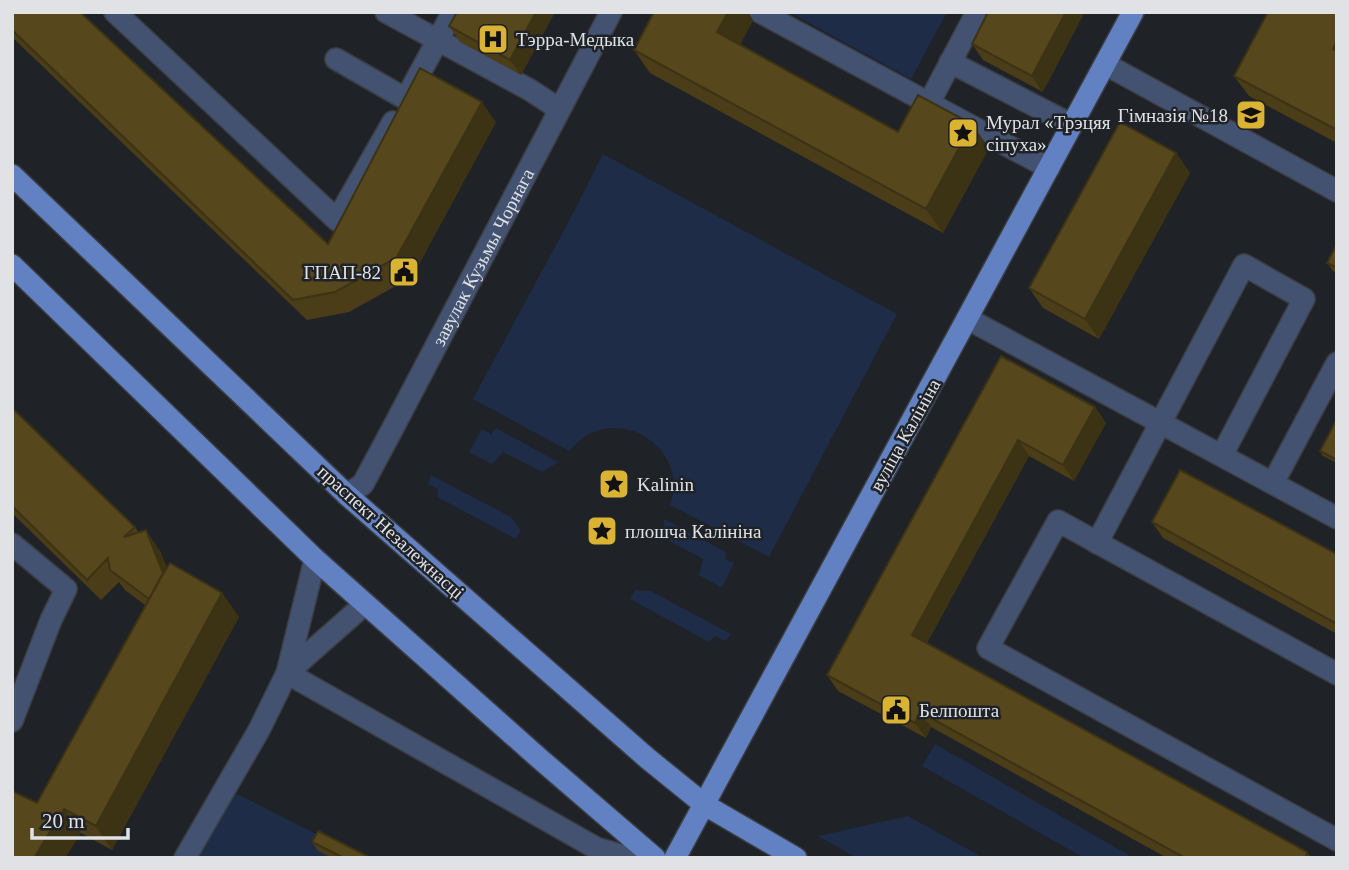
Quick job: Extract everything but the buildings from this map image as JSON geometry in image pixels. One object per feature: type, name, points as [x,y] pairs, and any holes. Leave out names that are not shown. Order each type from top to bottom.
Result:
[{"type":"main road","name":"вуліца Калініна","points":[[675,858],[1133,12]]},
{"type":"main road","name":"праспект Незалежнасці","points":[[12,175],[347,495],[647,758],[705,805],[796,858]]},
{"type":"main road","points":[[12,265],[315,559],[655,858]]},
{"type":"street","points":[[115,12],[337,220],[453,12]]},
{"type":"street","points":[[386,12],[530,90],[559,109]]},
{"type":"street","name":"завулак Кузьмы Чорнага","points":[[347,495],[362,484],[394,426],[611,12]]},
{"type":"street","points":[[760,12],[1049,168]]},
{"type":"street","points":[[929,103],[977,12]]},
{"type":"street","points":[[336,59],[405,99]]},
{"type":"street","points":[[950,62],[1072,125]]},
{"type":"street","points":[[1105,64],[1337,191]]},
{"type":"street","points":[[1097,543],[1244,265],[1304,299],[1222,455]]},
{"type":"street","points":[[968,319],[1337,518]]},
{"type":"street","points":[[1273,483],[1337,363]]},
{"type":"street","points":[[1337,674],[1058,521],[988,648],[1337,840]]},
{"type":"street","points":[[12,544],[66,589],[51,620],[12,721]]},
{"type":"street","points":[[185,858],[259,730],[287,673],[315,559]]},
{"type":"street","points":[[287,673],[365,604]]},
{"type":"street","points":[[287,673],[596,848],[631,858]]},
{"type":"shaded area","points":[[789,12],[947,12],[911,79]]},
{"type":"shaded area","points":[[603,154],[897,314],[769,557],[670,505],[674,484],[670,464],[659,448],[644,436],[626,429],[606,428],[587,435],[569,451],[473,399]]},
{"type":"shaded area","points":[[496,428],[558,462],[542,472],[503,452],[492,464],[469,452],[482,429],[491,434]]},
{"type":"shaded area","points":[[431,475],[511,517],[521,530],[516,539],[437,497],[438,489],[428,484]]},
{"type":"shaded area","points":[[664,519],[726,552],[725,559],[734,563],[722,588],[699,575],[703,559],[664,538]]},
{"type":"shaded area","points":[[635,590],[651,591],[731,634],[725,641],[715,636],[709,642],[630,599]]},
{"type":"shaded area","points":[[935,744],[1134,858],[1084,858],[922,766]]},
{"type":"shaded area","points":[[235,793],[364,858],[198,858]]},
{"type":"shaded area","points":[[908,816],[984,858],[857,858],[818,836]]},
{"type":"place","name":"Тэрра-Медыка","points":[[493,39]]},
{"type":"place","name":"Гімназія №18","points":[[1251,115]]},
{"type":"place","name":"Мурал «Трэцяя сіпуха»","points":[[963,133]]},
{"type":"place","name":"ГПАП-82","points":[[404,272]]},
{"type":"place","name":"Kalinin","points":[[614,484]]},
{"type":"place","name":"плошча Калініна","points":[[602,531]]},
{"type":"place","name":"Белпошта","points":[[896,710]]}]
